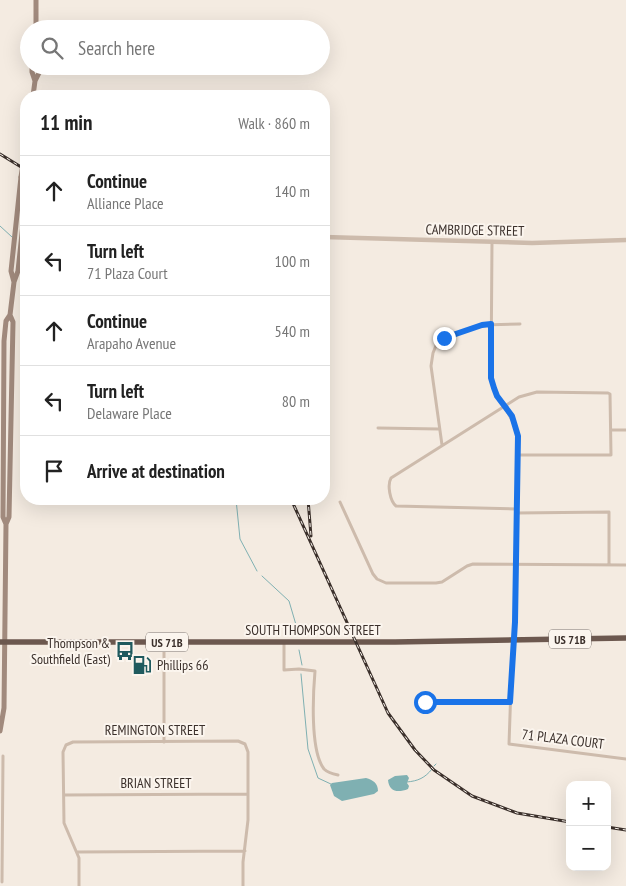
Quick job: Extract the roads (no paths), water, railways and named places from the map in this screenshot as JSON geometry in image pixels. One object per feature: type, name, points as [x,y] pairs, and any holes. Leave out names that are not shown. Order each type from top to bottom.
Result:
[{"type":"highway","name":"SOUTH THOMPSON STREET","points":[[2,642],[513,641],[626,638]]},
{"type":"main road","points":[[36,0],[36,20]]},
{"type":"main road","points":[[33,75],[35,80]]},
{"type":"main road","points":[[34,90],[38,75]]},
{"type":"main road","points":[[14,282],[11,270],[20,188]]},
{"type":"main road","points":[[0,731],[4,708],[2,642],[6,524],[9,517],[13,322],[10,315],[20,251]]},
{"type":"street","name":"CAMBRIDGE STREET","points":[[330,237],[492,242],[626,240]]},
{"type":"street","name":"71 PLAZA COURT","points":[[492,242],[491,378],[497,396],[516,426],[518,436],[516,565],[509,744],[626,758]]},
{"type":"street","points":[[442,445],[431,366],[433,352],[437,343],[444,338],[482,325],[520,324]]},
{"type":"street","points":[[518,455],[611,455],[610,394],[537,392],[519,397],[389,481],[393,505],[517,511],[609,512],[609,565]]},
{"type":"street","points":[[378,428],[439,429]]},
{"type":"street","points":[[611,430],[626,430]]},
{"type":"street","points":[[340,502],[373,574],[381,582],[436,583],[448,579],[467,566],[474,564],[626,565]]},
{"type":"street","points":[[164,642],[164,742]]},
{"type":"street","points":[[284,642],[284,670],[315,671],[314,731],[319,756],[326,771],[338,775]]},
{"type":"street","points":[[425,702],[510,702]]},
{"type":"street","name":"REMINGTON STREET","points":[[64,795],[63,752],[66,745],[73,742],[238,742],[245,744],[248,752],[248,794]]},
{"type":"street","points":[[2,882],[3,756]]},
{"type":"street","points":[[243,886],[244,851],[248,827],[248,794]]},
{"type":"street","name":"BRIAN STREET","points":[[64,795],[248,794]]},
{"type":"street","points":[[64,795],[64,823],[77,852],[79,886]]},
{"type":"street","points":[[77,852],[244,851]]},
{"type":"water","points":[[407,775],[409,778],[407,783],[408,789],[398,791],[390,787],[388,780],[395,776]]},
{"type":"water","points":[[366,778],[373,781],[377,786],[378,791],[374,794],[342,801],[334,796],[330,785],[332,783]]},
{"type":"waterway","points":[[0,226],[12,237]]},
{"type":"waterway","points":[[237,505],[240,539],[257,571]]},
{"type":"waterway","points":[[262,576],[289,601],[299,635]]},
{"type":"waterway","points":[[299,650],[302,665]]},
{"type":"waterway","points":[[301,674],[308,749],[318,778],[333,785]]},
{"type":"waterway","points":[[407,782],[415,781],[427,775],[432,769]]},
{"type":"railway","points":[[0,154],[20,166]]},
{"type":"railway","points":[[294,505],[388,713],[415,750],[434,770],[472,796],[517,813],[566,821]]},
{"type":"railway","points":[[308,505],[311,536]]},
{"type":"railway","points":[[611,828],[626,830]]},
{"type":"place","name":"Thompson & Southfield (East)","points":[[125,651]]},
{"type":"place","name":"Phillips 66","points":[[142,665]]}]
